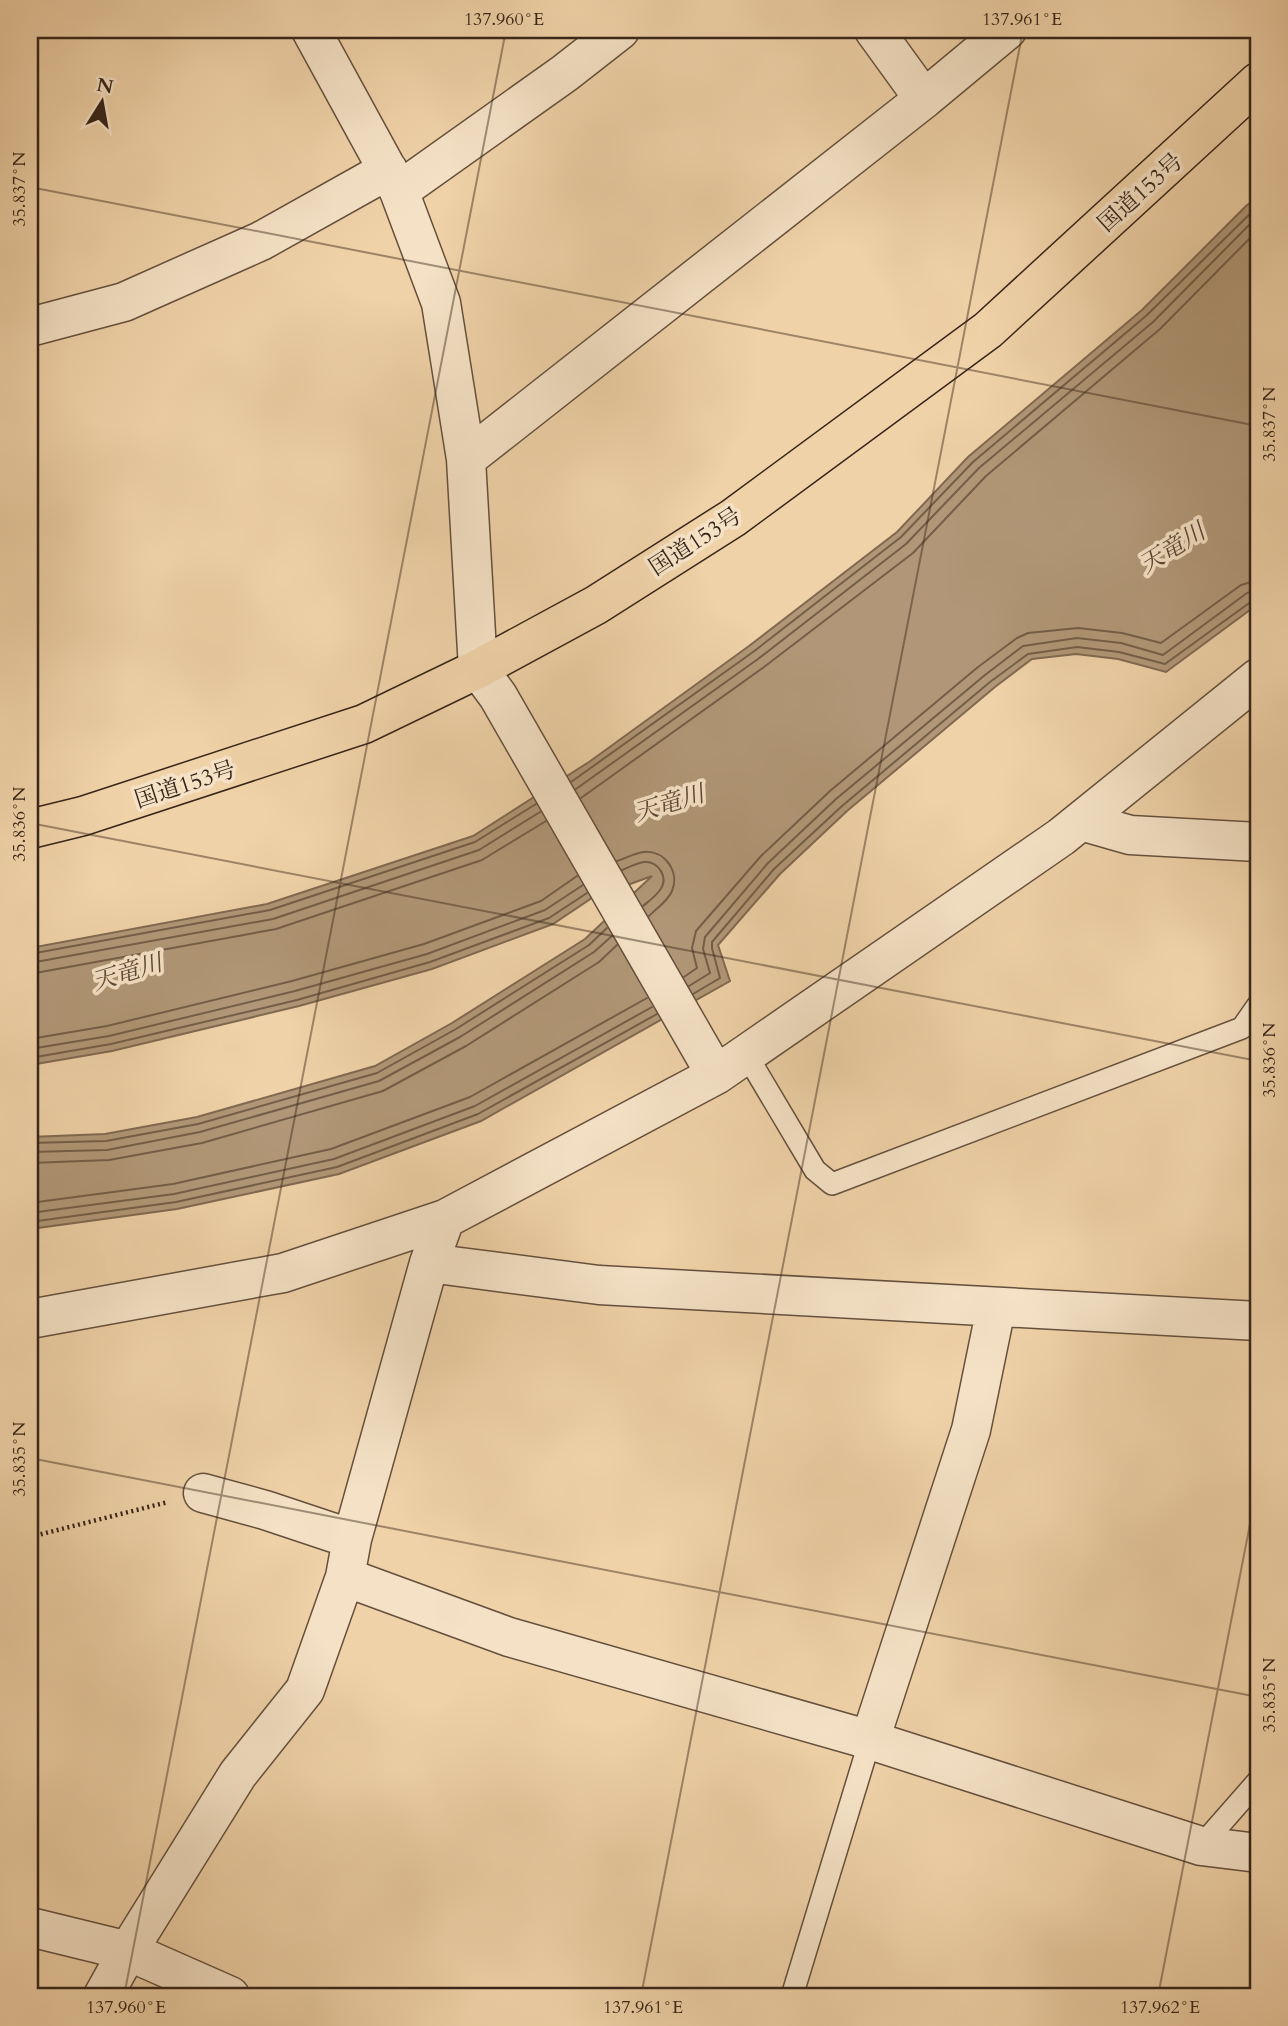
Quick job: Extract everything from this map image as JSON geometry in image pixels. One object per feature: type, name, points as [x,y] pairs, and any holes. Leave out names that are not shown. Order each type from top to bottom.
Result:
[{"type":"highway","name":"国道153号","points":[[30,829],[83,816],[488,682],[596,605],[733,518],[988,330],[1258,82]]},
{"type":"street","points":[[311,30],[393,181],[440,303],[466,459],[488,682],[722,1062]]},
{"type":"street","points":[[30,327],[124,302],[393,181],[565,73],[620,30]]},
{"type":"street","points":[[874,30],[924,99]]},
{"type":"street","points":[[466,459],[924,99],[1007,30]]},
{"type":"street","points":[[30,1319],[283,1273],[444,1219],[722,1062],[1061,837],[1258,678]]},
{"type":"street","points":[[1081,821],[1130,835],[1258,842]]},
{"type":"street","points":[[103,1996],[128,1951],[239,1774],[305,1690],[345,1577],[352,1539],[444,1219]]},
{"type":"street","points":[[429,1264],[600,1284],[1258,1321]]},
{"type":"street","points":[[870,1740],[971,1430],[996,1308]]},
{"type":"street","points":[[203,1493],[352,1539]]},
{"type":"street","points":[[345,1577],[509,1637],[870,1740],[1201,1846],[1258,1853]]},
{"type":"street","points":[[30,1927],[128,1951],[230,1996]]},
{"type":"lane","points":[[722,1062],[815,1170],[832,1184],[1242,1028],[1258,1005]]},
{"type":"lane","points":[[792,1996],[870,1740]]},
{"type":"lane","points":[[1201,1846],[1258,1781]]},
{"type":"path","points":[[30,1537],[203,1493]]},
{"type":"water","name":"天竜川","points":[[1258,197],[1258,604],[1166,672],[1118,659],[1076,654],[1032,659],[847,811],[780,874],[718,945],[730,981],[481,1121],[339,1174],[177,1209],[30,1229],[30,1137],[105,1134],[197,1117],[375,1066],[452,1023],[585,939],[652,876],[592,898],[553,924],[432,969],[299,1006],[112,1051],[30,1065],[30,948],[267,904],[473,836],[589,762],[749,646],[897,532],[968,457],[1142,310]]}]
